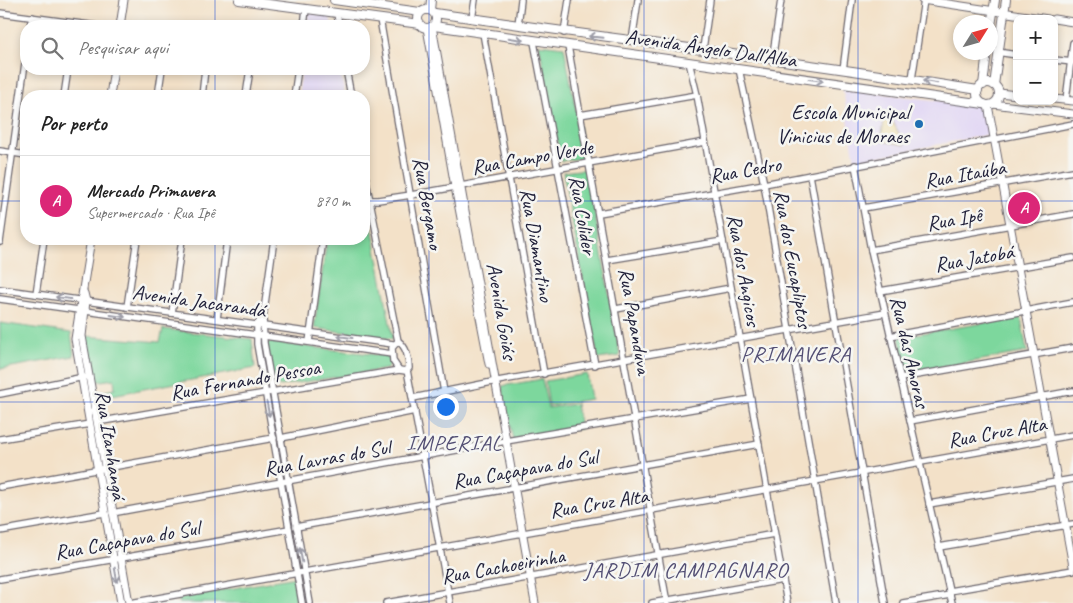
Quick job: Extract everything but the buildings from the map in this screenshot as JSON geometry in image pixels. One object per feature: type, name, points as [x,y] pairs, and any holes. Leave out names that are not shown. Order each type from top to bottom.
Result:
[{"type":"main road","name":"Avenida Ângelo Dall'Alba","points":[[239,0],[988,104]]},
{"type":"main road","points":[[306,0],[306,9]]},
{"type":"main road","name":"Avenida Ângelo Dall'Alba","points":[[334,0],[353,1],[564,33],[703,49],[772,61],[981,88]]},
{"type":"main road","points":[[424,0],[427,12],[436,20],[428,26],[418,17],[427,12],[431,0]]},
{"type":"main road","points":[[993,15],[995,0]]},
{"type":"main road","points":[[998,47],[1006,0]]},
{"type":"main road","points":[[534,42],[534,35],[542,30]]},
{"type":"main road","points":[[739,69],[737,62],[742,56]]},
{"type":"main road","points":[[986,60],[978,98],[988,104],[998,99],[998,93],[994,85],[996,60]]},
{"type":"main road","points":[[787,76],[793,69],[791,63]]},
{"type":"main road","points":[[981,88],[994,85]]},
{"type":"street","points":[[121,20],[124,0]]},
{"type":"street","points":[[472,19],[475,0]]},
{"type":"street","points":[[518,25],[521,0]]},
{"type":"street","points":[[564,33],[569,0]]},
{"type":"street","points":[[632,41],[638,0]]},
{"type":"street","points":[[703,49],[710,0]]},
{"type":"street","points":[[772,61],[781,0]]},
{"type":"street","points":[[843,70],[852,0]]},
{"type":"street","points":[[912,80],[923,0],[1013,15]]},
{"type":"street","points":[[305,20],[306,9]]},
{"type":"street","points":[[0,13],[48,20]]},
{"type":"street","points":[[337,13],[338,20]]},
{"type":"street","name":"Rua Bergamo","points":[[380,19],[444,392]]},
{"type":"street","points":[[1058,20],[1073,22]]},
{"type":"street","name":"Avenida Goiás","points":[[428,26],[495,382],[521,532],[530,603]]},
{"type":"street","name":"Rua Diamantino","points":[[483,33],[544,374]]},
{"type":"street","name":"Rua Colider","points":[[534,42],[594,365]]},
{"type":"street","points":[[1069,101],[1073,43]]},
{"type":"street","name":"Rua Papanduva","points":[[568,46],[626,359],[667,602]]},
{"type":"street","points":[[998,52],[1013,54]]},
{"type":"street","points":[[1058,60],[1071,62]]},
{"type":"street","name":"Rua dos Angicos","points":[[689,62],[697,95],[787,603]]},
{"type":"street","name":"Rua dos Eucapliptos","points":[[739,69],[764,184],[836,603]]},
{"type":"street","points":[[21,90],[23,75]]},
{"type":"street","points":[[65,90],[67,75]]},
{"type":"street","points":[[111,90],[113,75]]},
{"type":"street","points":[[159,90],[161,75]]},
{"type":"street","points":[[203,90],[204,75]]},
{"type":"street","points":[[247,90],[249,75]]},
{"type":"street","points":[[295,90],[297,75]]},
{"type":"street","points":[[347,75],[350,90]]},
{"type":"street","points":[[998,93],[1013,95]]},
{"type":"street","points":[[580,115],[697,95]]},
{"type":"street","points":[[0,242],[20,98]]},
{"type":"street","points":[[988,104],[1058,482],[1069,524],[1073,566]]},
{"type":"street","name":"Avenida Ângelo Dall'Alba","points":[[988,104],[1073,114]]},
{"type":"street","name":"Rua Cedro","points":[[599,213],[764,184],[1073,124]]},
{"type":"street","name":"Rua Campo Verde","points":[[370,200],[458,187],[705,142]]},
{"type":"street","points":[[0,151],[20,154]]},
{"type":"street","name":"Rua das Amoras","points":[[855,165],[880,291],[952,603]]},
{"type":"street","name":"Rua Itaúba","points":[[863,208],[1073,171]]},
{"type":"street","points":[[810,175],[885,603]]},
{"type":"street","name":"Rua Ipê","points":[[871,250],[1073,214]]},
{"type":"street","points":[[370,220],[395,342],[392,354],[399,370]]},
{"type":"street","points":[[607,260],[723,241]]},
{"type":"street","points":[[36,294],[43,245]]},
{"type":"street","name":"Rua Itanhangá","points":[[89,245],[82,311],[75,339],[86,377],[117,558],[130,603]]},
{"type":"street","points":[[127,307],[136,245]]},
{"type":"street","points":[[172,313],[181,245]]},
{"type":"street","points":[[216,320],[226,245]]},
{"type":"street","points":[[256,335],[263,318],[273,245]]},
{"type":"street","points":[[309,342],[323,245]]},
{"type":"street","name":"Rua Jatobá","points":[[880,291],[1073,258]]},
{"type":"street","points":[[616,309],[731,288]]},
{"type":"street","name":"Avenida Jacarandá","points":[[0,289],[260,326],[395,342]]},
{"type":"street","points":[[0,299],[256,335],[261,341],[272,392],[280,482],[302,603]]},
{"type":"street","points":[[890,336],[1073,302]]},
{"type":"street","points":[[413,398],[885,313]]},
{"type":"street","points":[[260,326],[265,393],[288,481],[310,603]]},
{"type":"street","points":[[261,341],[309,342],[392,354]]},
{"type":"street","points":[[395,342],[405,350],[409,365],[408,370],[415,411],[450,603]]},
{"type":"street","points":[[900,378],[1073,348]]},
{"type":"street","name":"Rua Fernando Pessoa","points":[[0,439],[399,370],[408,370]]},
{"type":"street","points":[[0,394],[86,377]]},
{"type":"street","points":[[910,421],[1073,391]]},
{"type":"street","name":"Rua Lavras do Sul","points":[[0,531],[751,399]]},
{"type":"street","points":[[0,487],[277,438],[415,411]]},
{"type":"street","name":"Rua Cruz Alta","points":[[130,603],[1073,435]]},
{"type":"street","name":"Rua Caçapava do Sul","points":[[296,527],[759,444]]},
{"type":"street","points":[[929,504],[1073,479]]},
{"type":"street","points":[[939,548],[1069,524]]},
{"type":"street","name":"Rua Caçapava do Sul","points":[[0,579],[289,529]]},
{"type":"street","name":"Rua Cachoeirinha","points":[[386,603],[774,534]]},
{"type":"street","name":"Rua Itanhangá","points":[[117,558],[121,603]]},
{"type":"street","points":[[903,603],[1073,570]]},
{"type":"street","name":"Avenida Goiás","points":[[528,578],[535,603]]},
{"type":"street","points":[[652,603],[667,602],[783,580]]},
{"type":"shaded area","points":[[309,13],[330,16],[331,20],[308,20]]},
{"type":"shaded area","points":[[301,75],[341,75],[344,90],[299,90]]},
{"type":"shaded area","name":"Escola Municipal Vinicius de Moraes","points":[[843,89],[984,106],[991,134],[855,161]]},
{"type":"green space","points":[[539,44],[564,47],[585,158],[561,161]]},
{"type":"green space","points":[[587,169],[620,356],[598,359],[563,172]]},
{"type":"green space","points":[[370,216],[393,339],[314,328],[326,245],[370,245]]},
{"type":"green space","points":[[1021,317],[1027,352],[907,373],[899,337]]},
{"type":"green space","points":[[0,323],[71,333],[74,356],[0,369]]},
{"type":"green space","points":[[163,329],[252,339],[255,368],[96,398],[96,393],[115,389],[114,379],[94,382],[85,336],[160,342]]},
{"type":"green space","points":[[266,342],[388,356],[390,364],[387,369],[273,387]]},
{"type":"green space","points":[[587,374],[591,399],[549,406],[545,381]]},
{"type":"green space","points":[[542,379],[548,408],[576,404],[580,429],[513,440],[502,386]]},
{"type":"green space","points":[[296,577],[301,603],[179,603],[178,598]]},
{"type":"sand","points":[[884,120],[892,120],[905,145],[881,141]]},
{"type":"place","name":"Escola Municipal Vinicius de Moraes","points":[[919,124]]},
{"type":"place","name":"Mercado Primavera","points":[[1024,208]]},
{"type":"district","name":"PRIMAVERA","points":[[796,354]]},
{"type":"district","name":"IMPERIAL","points":[[454,443]]},
{"type":"district","name":"JARDIM CAMPAGNARO","points":[[686,570]]}]
